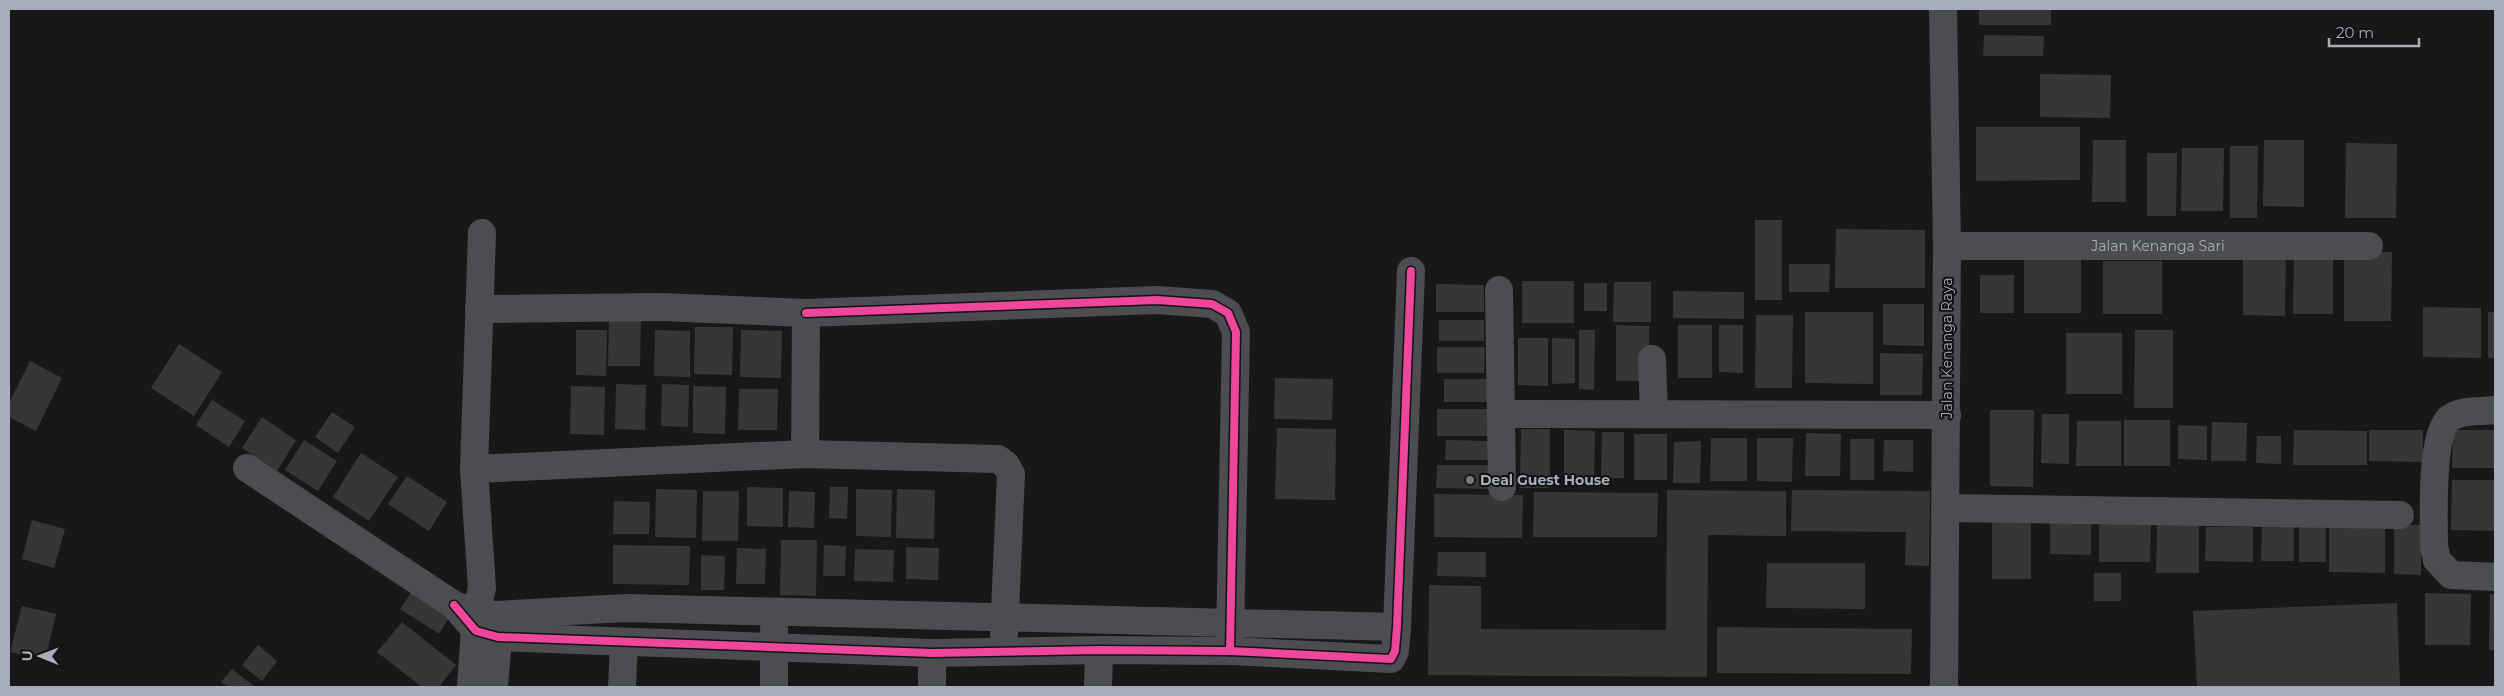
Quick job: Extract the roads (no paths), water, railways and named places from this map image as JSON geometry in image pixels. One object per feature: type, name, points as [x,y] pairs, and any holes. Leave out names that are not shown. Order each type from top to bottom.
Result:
[{"type":"street","name":"Jalan Kenanga Raya","points":[[1943,9],[1947,246],[1944,687]]},
{"type":"street","points":[[482,233],[474,469],[480,615],[494,687]]},
{"type":"street","name":"Jalan Kenanga Sari","points":[[1947,246],[2369,246]]},
{"type":"street","points":[[247,468],[480,615],[624,642],[932,653],[1099,650],[1230,651],[1388,659],[1395,654],[1397,627],[1411,271]]},
{"type":"street","points":[[1499,290],[1502,487]]},
{"type":"street","points":[[479,309],[662,307],[806,313],[1157,300],[1212,304],[1228,313],[1236,332],[1230,651]]},
{"type":"street","points":[[805,454],[806,313]]},
{"type":"street","points":[[1652,359],[1654,413]]},
{"type":"street","points":[[2495,410],[2463,412],[2448,419],[2444,426],[2436,453],[2434,546],[2437,560],[2451,575],[2495,577]]},
{"type":"street","points":[[1502,414],[1947,415]]},
{"type":"street","points":[[474,469],[805,454],[998,459],[1003,461],[1011,474],[1003,652]]},
{"type":"street","points":[[1946,508],[2400,516]]},
{"type":"street","points":[[480,615],[626,608],[1397,627]]},
{"type":"street","points":[[773,612],[774,687]]},
{"type":"street","points":[[471,687],[480,615]]},
{"type":"street","points":[[622,687],[624,642]]},
{"type":"street","points":[[1098,687],[1099,650]]},
{"type":"street","points":[[932,653],[932,687]]},
{"type":"place","name":"Deal Guest House","points":[[1470,480]]}]
